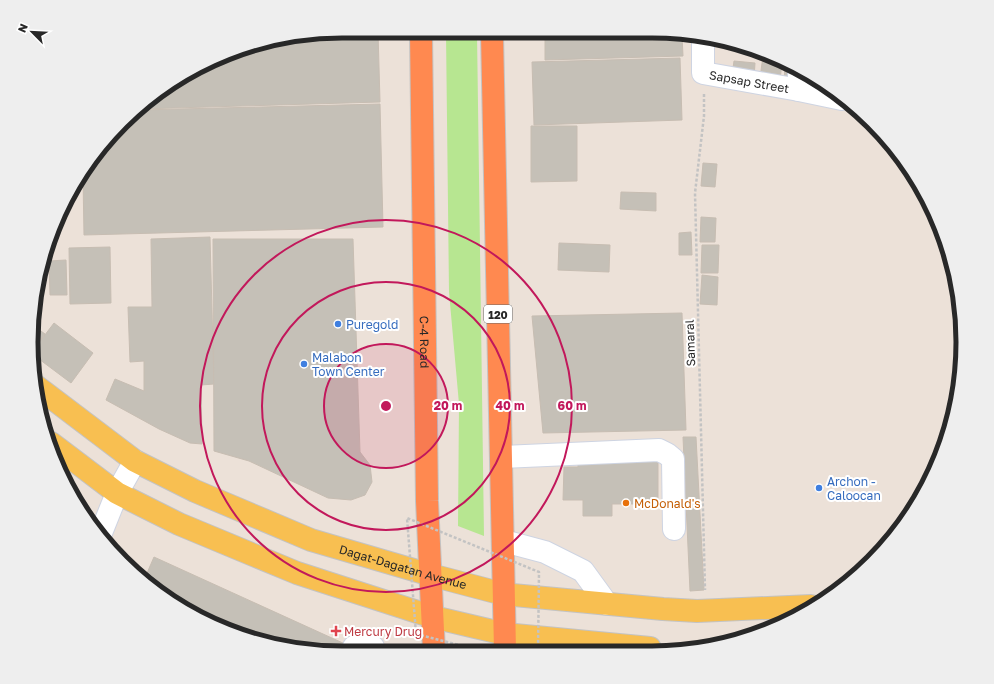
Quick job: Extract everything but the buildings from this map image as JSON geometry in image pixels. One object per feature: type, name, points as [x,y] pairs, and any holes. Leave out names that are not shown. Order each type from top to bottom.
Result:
[{"type":"highway","name":"C-4 Road","points":[[421,38],[427,501],[434,646]]},
{"type":"highway","name":"120","points":[[492,38],[505,642]]},
{"type":"main road","name":"Dagat-Dagatan Avenue","points":[[42,391],[135,461],[195,491],[311,540],[431,575],[503,594],[607,604],[697,611],[801,606]]},
{"type":"main road","points":[[57,447],[117,493],[179,524],[297,573],[505,642],[602,646]]},
{"type":"street","points":[[702,43],[703,73]]},
{"type":"street","name":"Sapsap Street","points":[[703,73],[799,80],[825,92]]},
{"type":"street","points":[[502,457],[659,450],[673,459],[674,530]]},
{"type":"street","points":[[103,529],[117,493],[135,461]]},
{"type":"street","points":[[504,541],[545,552],[583,571],[607,604]]},
{"type":"path","name":"Samaral","points":[[697,611],[706,588],[695,193],[704,116],[703,73]]},
{"type":"path","points":[[463,646],[416,634],[407,518],[539,572],[538,646]]},
{"type":"green space","points":[[446,38],[477,38],[484,536],[458,526],[459,404],[449,292]]},
{"type":"place","name":"Puregold","points":[[338,324]]},
{"type":"place","name":"Malabon Town Center","points":[[304,364]]},
{"type":"place","name":"Archon - Caloocan","points":[[819,488]]},
{"type":"place","name":"McDonald's","points":[[626,503]]},
{"type":"place","name":"Mercury Drug","points":[[336,631]]}]
